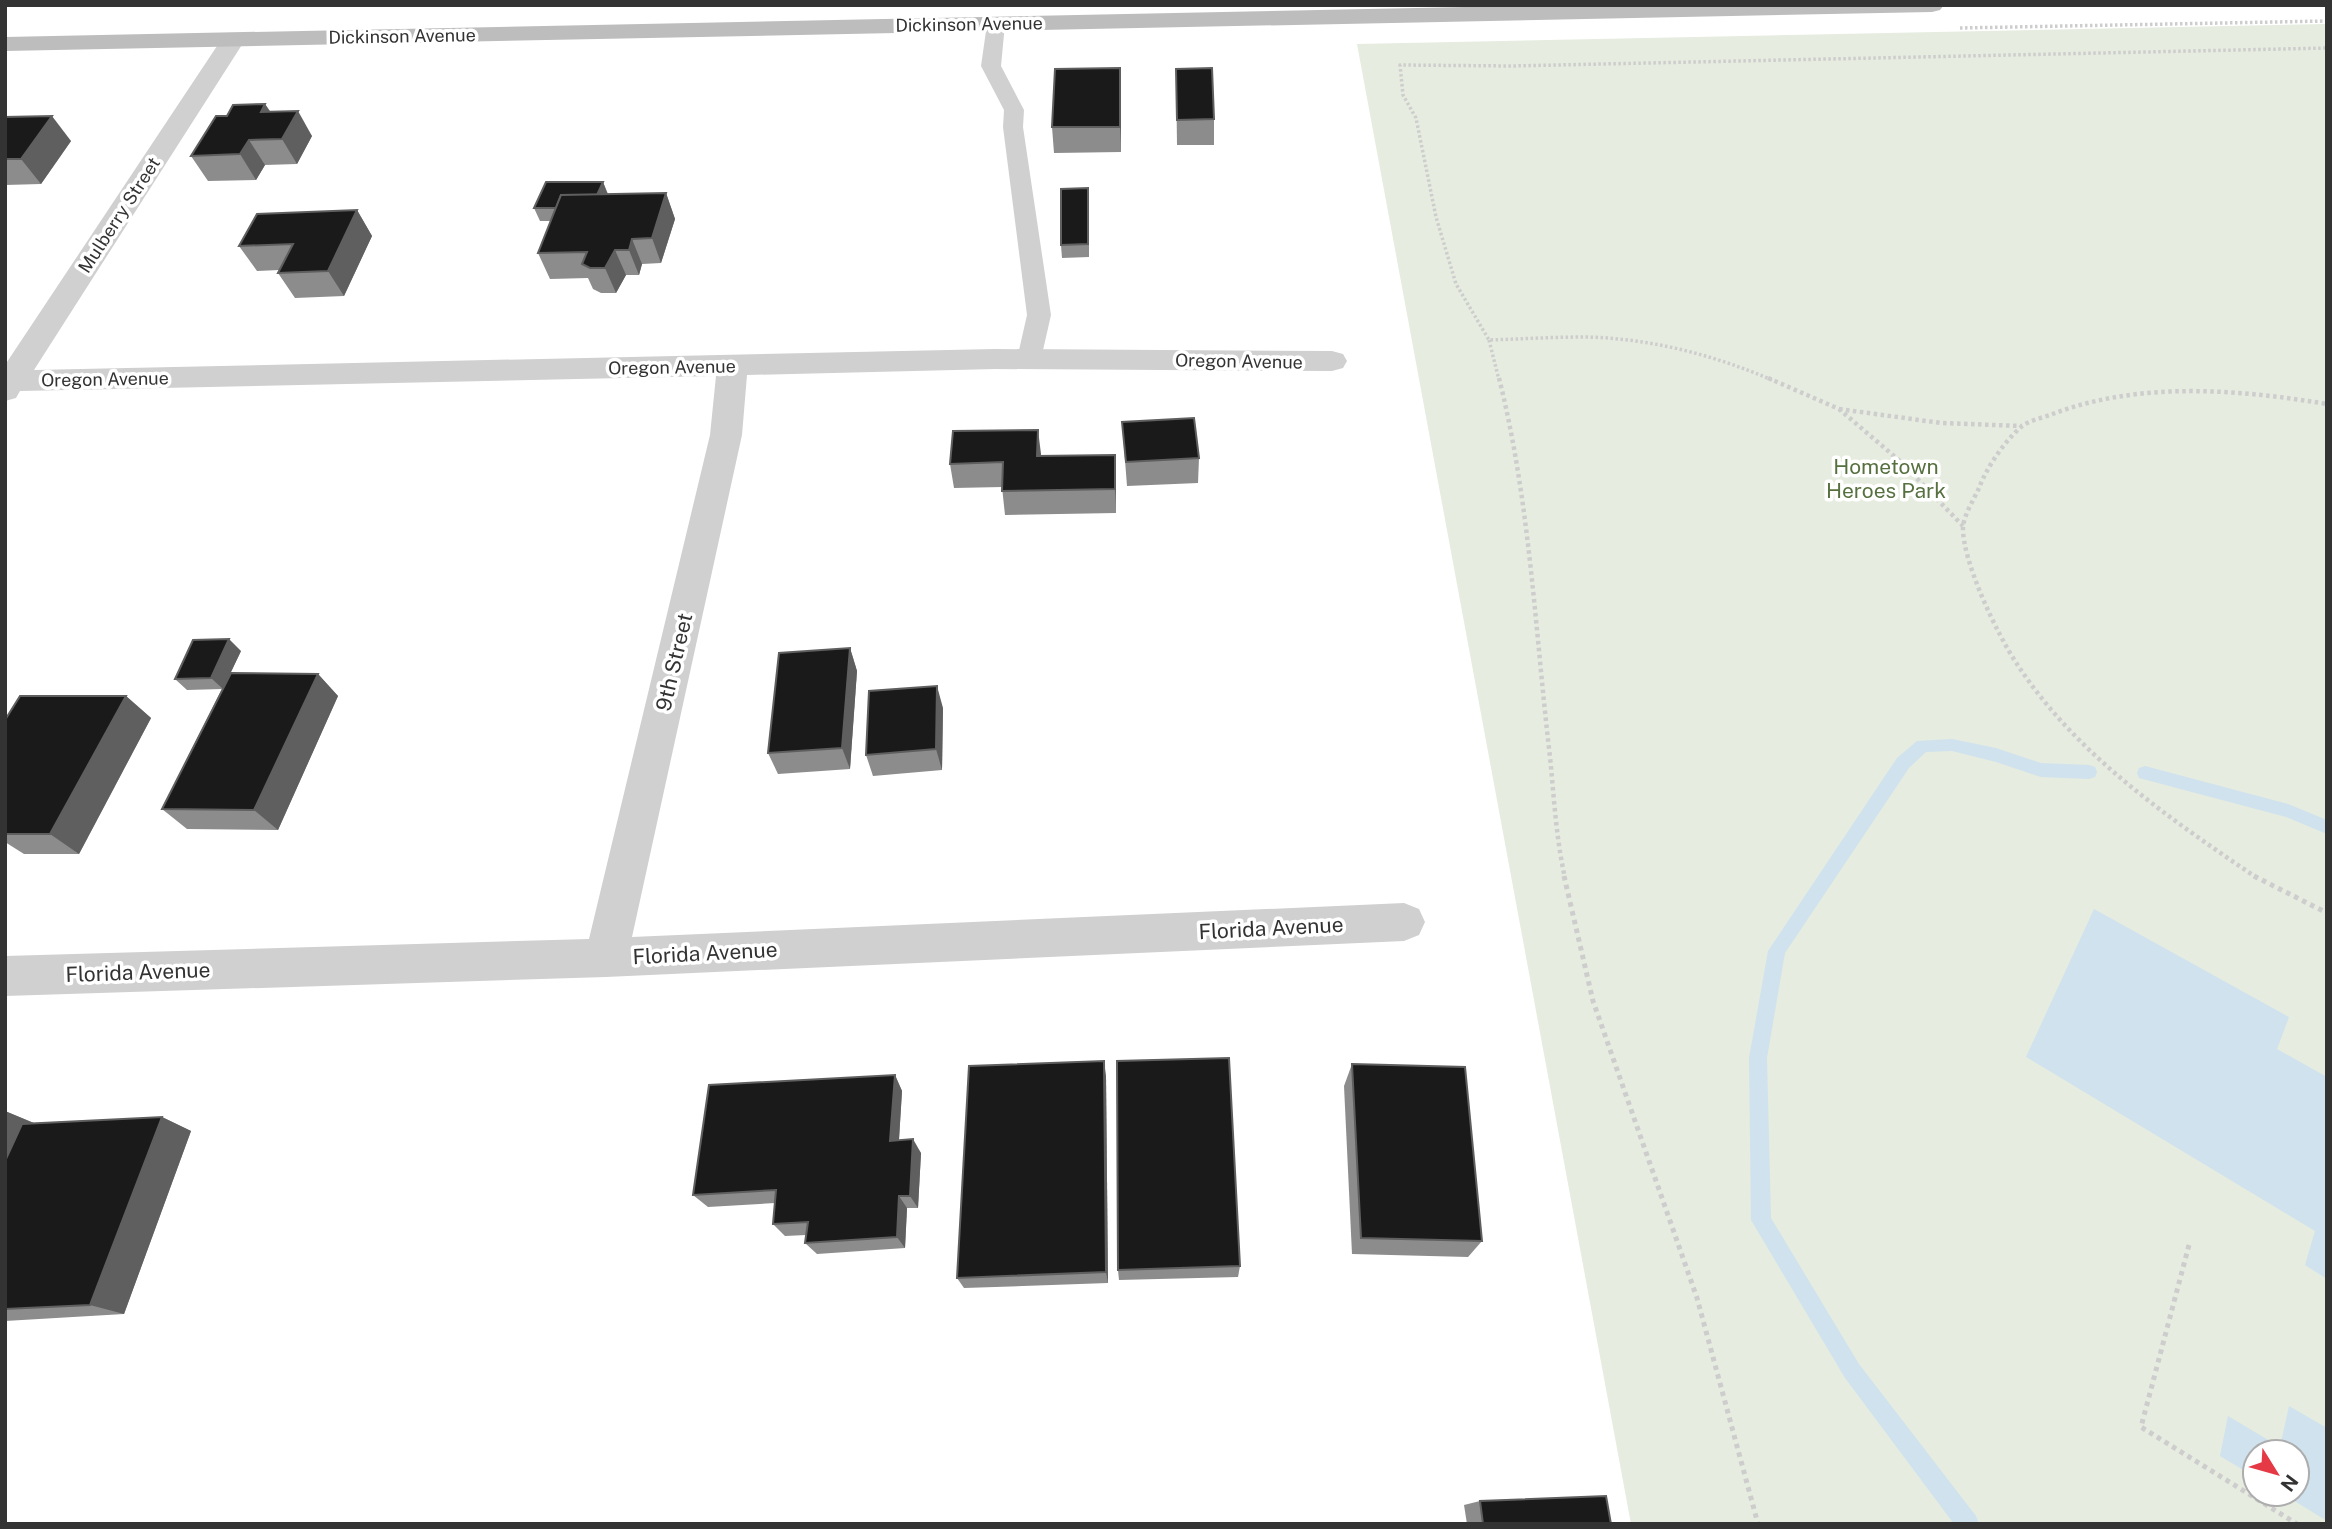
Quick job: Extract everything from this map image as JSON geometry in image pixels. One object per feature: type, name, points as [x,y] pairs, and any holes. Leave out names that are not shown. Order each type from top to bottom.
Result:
[{"type":"street","name":"Dickinson Avenue","points":[[5,44],[1932,5]]},
{"type":"street","name":"Mulberry Street","points":[[8,386],[233,40]]},
{"type":"street","name":"Oregon Avenue","points":[[8,386],[1029,359],[1332,361]]},
{"type":"street","name":"9th Street","points":[[606,958],[726,435],[733,365]]},
{"type":"street","name":"Florida Avenue","points":[[5,976],[606,958],[1404,922]]},
{"type":"lane","points":[[996,24],[991,66],[1014,110],[1013,127],[1039,315],[1029,359]]},
{"type":"path","points":[[1758,1524],[1697,1298],[1593,1001],[1565,878],[1541,680],[1526,517],[1509,419],[1489,340],[1456,284],[1436,217],[1416,118],[1403,95],[1400,65],[1512,66],[2327,48]]},
{"type":"path","points":[[1489,340],[1588,337],[1684,349],[1737,365],[1839,409],[1941,423],[2022,426],[2098,399],[2157,392],[2248,393],[2327,404]]},
{"type":"path","points":[[1839,409],[1901,462],[1963,526],[1970,559],[1990,618],[2017,665],[2053,712],[2126,783],[2188,831],[2259,880],[2327,913]]},
{"type":"path","points":[[1963,526],[1985,471],[2022,426]]},
{"type":"path","points":[[2189,1245],[2141,1427],[2297,1524]]},
{"type":"green space","name":"Hometown Heroes Park","points":[[2327,24],[2327,1524],[1631,1524],[1357,44]]},
{"type":"water","points":[[2094,909],[2289,1017],[2277,1049],[2327,1077],[2327,1279],[2305,1265],[2315,1231],[2026,1057]]},
{"type":"water","points":[[2289,1406],[2327,1428],[2327,1521],[2306,1508],[2311,1508],[2311,1438],[2282,1438]]},
{"type":"water","points":[[2228,1416],[2265,1438],[2241,1438],[2241,1469],[2220,1456]]},
{"type":"building","points":[[1120,68],[1120,127],[1052,127],[1055,69]]},
{"type":"building","points":[[1212,68],[1214,119],[1177,120],[1176,69]]},
{"type":"building","points":[[265,104],[261,112],[298,111],[282,139],[249,140],[240,154],[191,156],[216,116],[227,116],[233,105]]},
{"type":"building","points":[[52,116],[21,159],[5,159],[5,117]]},
{"type":"building","points":[[546,182],[603,182],[597,195],[561,195],[556,208],[534,208]]},
{"type":"building","points":[[1088,188],[1088,244],[1061,245],[1061,189]]},
{"type":"building","points":[[666,193],[652,238],[632,239],[629,250],[615,250],[605,268],[590,268],[582,264],[587,252],[538,253],[561,195]]},
{"type":"building","points":[[357,210],[328,271],[278,273],[293,244],[239,246],[257,214]]},
{"type":"building","points":[[1194,418],[1199,458],[1126,462],[1122,422]]},
{"type":"building","points":[[1038,430],[1037,456],[1115,455],[1115,489],[1002,491],[1003,462],[950,464],[953,431]]},
{"type":"building","points":[[229,639],[211,678],[175,679],[193,640]]},
{"type":"building","points":[[850,648],[842,748],[768,753],[779,653]]},
{"type":"building","points":[[231,673],[318,674],[254,810],[162,809]]},
{"type":"building","points":[[937,686],[936,749],[866,755],[869,691]]},
{"type":"building","points":[[20,696],[126,696],[50,834],[5,834],[5,720]]},
{"type":"building","points":[[1229,1058],[1240,1266],[1118,1270],[1117,1061]]},
{"type":"building","points":[[1104,1061],[1106,1272],[957,1278],[969,1066]]},
{"type":"building","points":[[1352,1064],[1465,1067],[1482,1241],[1361,1238]]},
{"type":"building","points":[[895,1075],[890,1141],[913,1139],[910,1196],[899,1196],[897,1237],[805,1243],[808,1222],[773,1224],[776,1190],[693,1195],[709,1085]]},
{"type":"building","points":[[162,1117],[90,1305],[5,1309],[5,1161],[22,1124]]},
{"type":"building","points":[[1606,1496],[1611,1524],[1483,1524],[1480,1501]]},
{"type":"waterway","points":[[1968,1524],[1852,1371],[1761,1220],[1758,1058],[1777,951],[1903,763],[1923,746],[1952,745],[1996,755],[2041,770],[2089,772]]},
{"type":"waterway","points":[[2145,773],[2288,811],[2327,827]]}]
